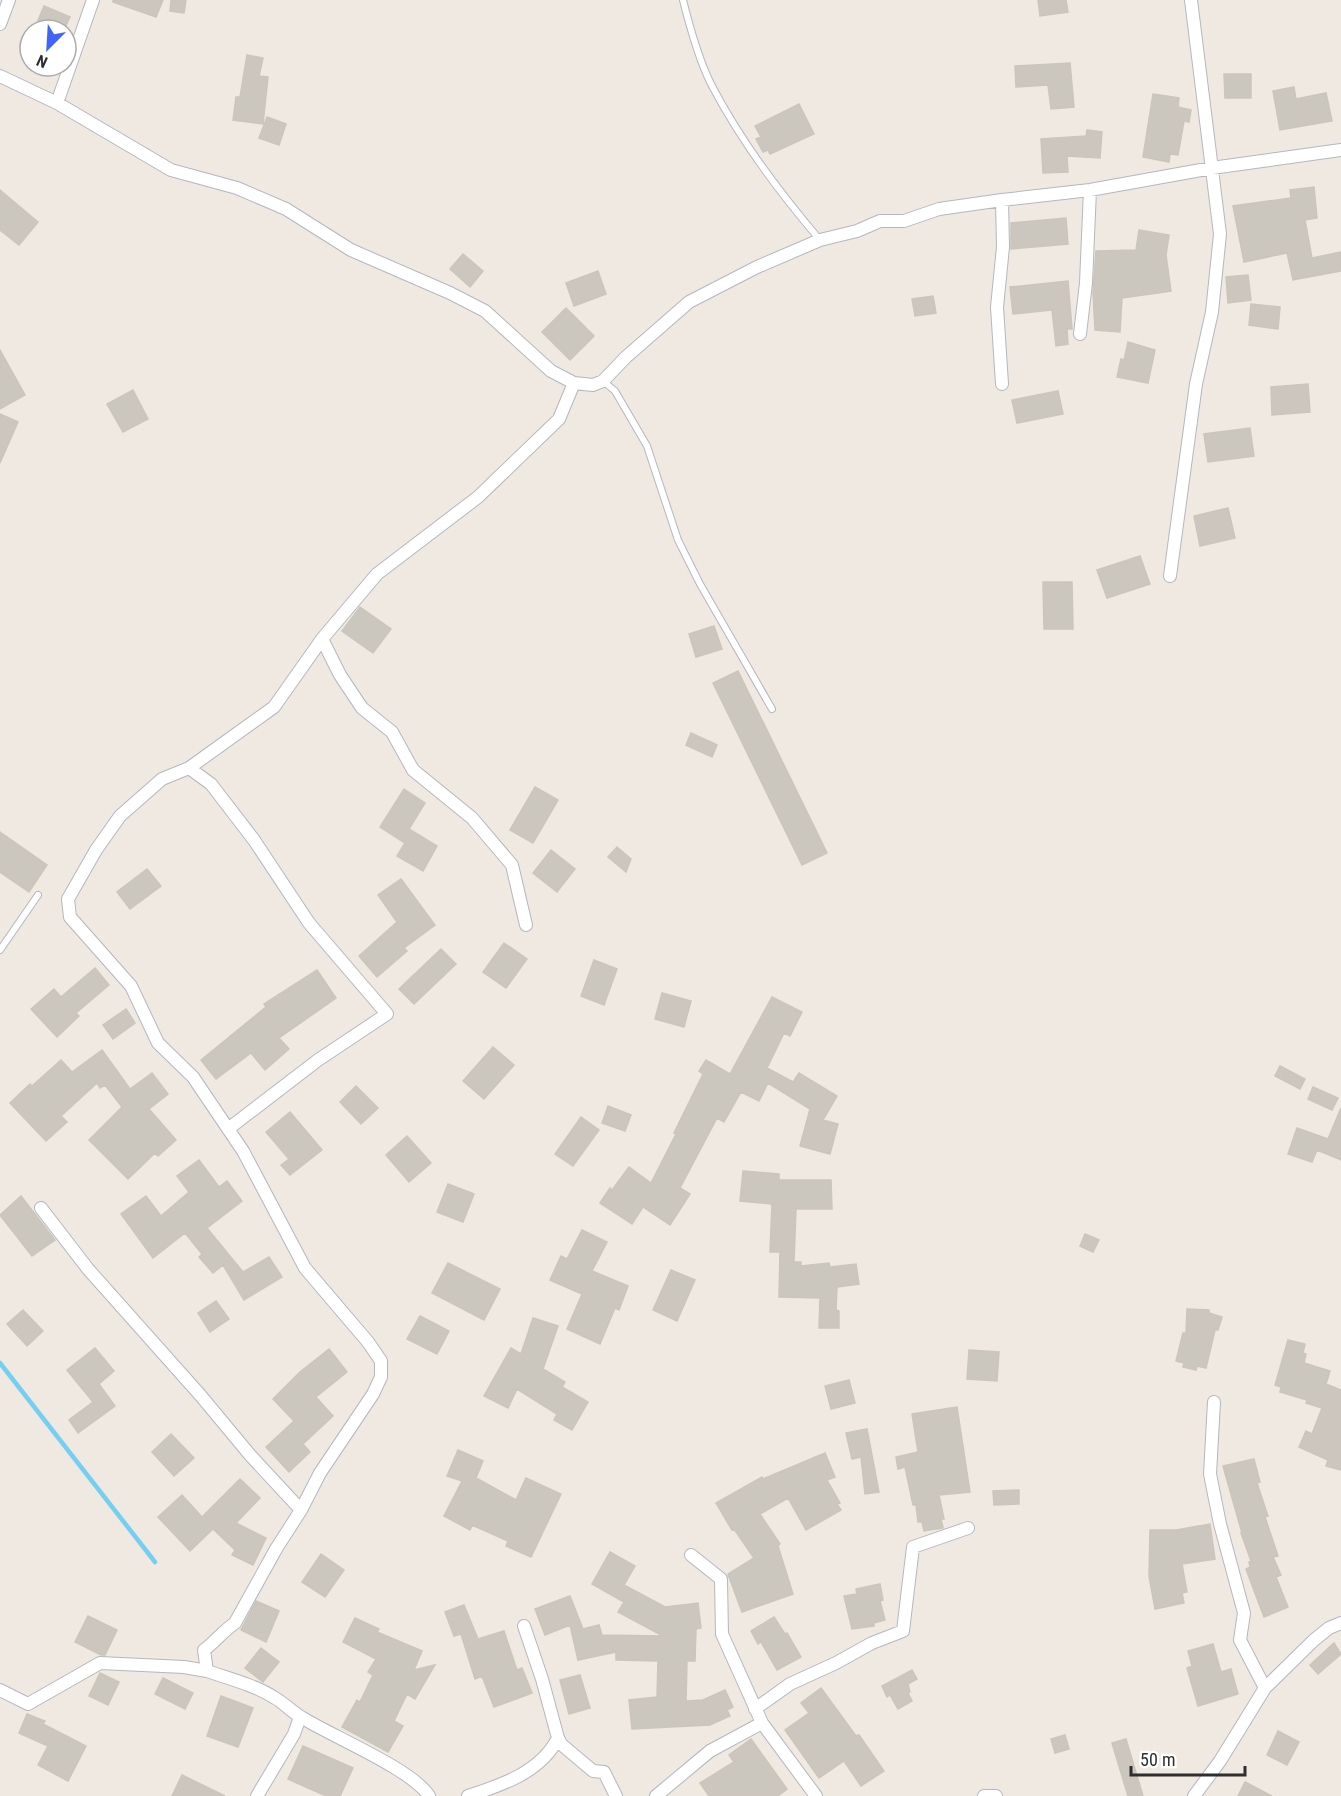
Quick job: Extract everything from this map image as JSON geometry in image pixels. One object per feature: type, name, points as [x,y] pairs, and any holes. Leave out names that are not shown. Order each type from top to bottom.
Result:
[{"type":"street","points":[[0,24],[9,0]]},
{"type":"street","points":[[57,103],[93,0]]},
{"type":"street","points":[[1170,576],[1196,384],[1213,301],[1220,234],[1191,0]]},
{"type":"street","points":[[0,76],[57,103],[171,170],[237,188],[286,209],[351,250],[450,293],[485,311],[551,370],[574,383],[593,385],[603,381],[626,357],[689,303],[757,267],[820,240],[857,231],[880,221],[904,221],[939,209],[1090,190],[1212,168],[1341,150]]},
{"type":"street","points":[[1080,334],[1086,283],[1090,190]]},
{"type":"street","points":[[1002,200],[1003,247],[997,307],[1002,384]]},
{"type":"street","points":[[207,1671],[204,1650],[219,1639],[224,1630],[235,1623],[276,1549],[302,1510],[320,1473],[374,1395],[381,1377],[381,1361],[368,1342],[305,1268],[243,1151],[192,1077],[158,1043],[132,986],[70,917],[68,899],[96,850],[120,816],[162,779],[189,768],[274,706],[322,639],[377,574],[478,497],[559,419],[574,383]]},
{"type":"street","points":[[322,639],[339,675],[362,708],[392,732],[412,770],[472,818],[512,865],[526,925]]},
{"type":"street","points":[[189,768],[211,784],[254,840],[309,923],[387,1014],[318,1060],[228,1129]]},
{"type":"street","points":[[41,1208],[88,1269],[201,1396],[250,1455],[302,1510]]},
{"type":"street","points":[[1214,1402],[1210,1474],[1220,1524],[1244,1613],[1240,1640],[1265,1688]]},
{"type":"street","points":[[755,1709],[790,1684],[872,1643],[903,1631],[913,1547],[968,1528]]},
{"type":"street","points":[[691,1555],[721,1579],[722,1634],[762,1723],[816,1796]]},
{"type":"street","points":[[1194,1796],[1220,1761],[1265,1688],[1314,1640],[1329,1628],[1341,1623]]},
{"type":"street","points":[[524,1626],[561,1744],[593,1771],[604,1772],[616,1796]]},
{"type":"street","points":[[0,1690],[28,1704],[100,1663],[184,1667],[207,1671],[248,1685],[276,1698],[300,1717],[423,1787],[429,1796]]},
{"type":"street","points":[[256,1796],[294,1734],[300,1717]]},
{"type":"street","points":[[656,1796],[710,1751],[762,1723]]},
{"type":"street","points":[[468,1796],[526,1772],[542,1761],[558,1738]]},
{"type":"street","points":[[984,1796],[996,1796]]},
{"type":"lane","points":[[683,0],[689,25],[710,82],[783,197],[820,240]]},
{"type":"lane","points":[[603,381],[615,391],[647,446],[682,549],[772,709]]},
{"type":"lane","points":[[0,950],[38,895]]},
{"type":"building","points":[[113,0],[163,0],[156,17],[113,2]]},
{"type":"building","points":[[171,0],[186,0],[184,13],[170,11]]},
{"type":"building","points":[[1038,0],[1066,0],[1068,12],[1040,16]]},
{"type":"building","points":[[44,6],[70,17],[70,18],[39,18]]},
{"type":"building","points":[[247,55],[263,58],[259,76],[268,77],[263,124],[233,120],[236,97],[240,97]]},
{"type":"building","points":[[1070,63],[1074,107],[1051,109],[1048,85],[1016,87],[1015,66]]},
{"type":"building","points":[[1224,74],[1251,74],[1251,98],[1225,98]]},
{"type":"building","points":[[1294,87],[1296,99],[1326,93],[1332,121],[1280,130],[1273,91]]},
{"type":"building","points":[[1153,94],[1179,98],[1178,107],[1191,110],[1189,122],[1184,121],[1178,155],[1170,154],[1169,162],[1143,157]]},
{"type":"building","points":[[799,104],[814,134],[770,154],[768,150],[763,152],[756,139],[761,137],[755,126]]},
{"type":"building","points":[[267,117],[286,124],[279,145],[259,138]]},
{"type":"building","points":[[1087,130],[1102,132],[1100,158],[1067,156],[1068,172],[1043,173],[1041,139],[1086,136]]},
{"type":"building","points":[[1314,187],[1317,218],[1305,220],[1312,258],[1341,252],[1341,271],[1293,280],[1287,253],[1244,262],[1233,206],[1291,198],[1290,190]]},
{"type":"building","points":[[0,190],[38,222],[19,245],[0,230]]},
{"type":"building","points":[[1066,218],[1068,244],[1011,249],[1011,223]]},
{"type":"building","points":[[1139,230],[1169,235],[1166,255],[1171,291],[1122,298],[1120,332],[1095,330],[1093,292],[1096,251],[1136,250]]},
{"type":"building","points":[[463,254],[483,271],[470,287],[450,269]]},
{"type":"building","points":[[598,271],[606,294],[574,306],[566,283]]},
{"type":"building","points":[[1248,275],[1251,300],[1228,303],[1226,277]]},
{"type":"building","points":[[1068,281],[1072,329],[1067,329],[1068,344],[1056,346],[1052,310],[1013,314],[1010,287]]},
{"type":"building","points":[[933,296],[936,313],[915,316],[912,299]]},
{"type":"building","points":[[1251,304],[1280,307],[1278,329],[1249,325]]},
{"type":"building","points":[[566,308],[594,336],[570,360],[542,332]]},
{"type":"building","points":[[1128,342],[1155,350],[1148,383],[1117,377]]},
{"type":"building","points":[[0,350],[25,395],[0,409]]},
{"type":"building","points":[[1308,384],[1310,412],[1272,415],[1271,387]]},
{"type":"building","points":[[133,390],[148,419],[123,432],[107,404]]},
{"type":"building","points":[[1058,391],[1063,414],[1017,423],[1012,400]]},
{"type":"building","points":[[0,414],[18,422],[0,463]]},
{"type":"building","points":[[1250,428],[1254,456],[1208,462],[1204,434]]},
{"type":"building","points":[[1228,508],[1235,538],[1200,546],[1194,516]]},
{"type":"building","points":[[1140,556],[1150,584],[1107,598],[1097,570]]},
{"type":"building","points":[[1043,582],[1072,582],[1073,629],[1044,629]]},
{"type":"building","points":[[360,607],[391,629],[373,653],[342,631]]},
{"type":"building","points":[[714,626],[722,649],[696,657],[689,634]]},
{"type":"building","points":[[738,671],[827,853],[802,865],[713,683]]},
{"type":"building","points":[[691,733],[717,745],[712,757],[686,745]]},
{"type":"building","points":[[535,787],[558,800],[533,843],[510,830]]},
{"type":"building","points":[[404,789],[425,803],[409,829],[437,846],[423,871],[397,856],[405,843],[380,827]]},
{"type":"building","points":[[0,832],[47,865],[29,892],[0,872]]},
{"type":"building","points":[[617,847],[631,859],[626,872],[608,857]]},
{"type":"building","points":[[551,850],[575,869],[557,892],[533,873]]},
{"type":"building","points":[[147,869],[161,886],[130,909],[117,892]]},
{"type":"building","points":[[401,879],[435,925],[404,948],[407,951],[377,977],[359,956],[397,922],[378,895]]},
{"type":"building","points":[[504,943],[527,959],[506,988],[483,972]]},
{"type":"building","points":[[441,949],[456,964],[414,1004],[399,989]]},
{"type":"building","points":[[594,960],[617,969],[604,1005],[581,996]]},
{"type":"building","points":[[95,968],[109,985],[76,1013],[79,1016],[57,1037],[31,1009],[54,989],[61,997]]},
{"type":"building","points":[[317,970],[336,998],[279,1038],[289,1049],[265,1070],[251,1053],[216,1079],[201,1060],[266,1007],[264,1004]]},
{"type":"building","points":[[662,993],[691,1001],[684,1027],[655,1019]]},
{"type":"building","points":[[772,997],[802,1012],[790,1036],[784,1033],[767,1068],[793,1082],[799,1073],[837,1096],[823,1120],[838,1124],[830,1154],[800,1146],[810,1109],[768,1083],[759,1101],[741,1092],[724,1122],[717,1118],[680,1188],[690,1194],[670,1225],[643,1207],[632,1224],[600,1203],[629,1167],[651,1183],[703,1074],[699,1071],[706,1060],[730,1074]]},
{"type":"building","points":[[126,1009],[135,1023],[113,1039],[103,1025]]},
{"type":"building","points":[[493,1047],[514,1065],[484,1099],[463,1081]]},
{"type":"building","points":[[102,1050],[130,1089],[152,1073],[168,1094],[149,1109],[176,1140],[158,1156],[155,1153],[128,1179],[89,1140],[122,1107],[105,1085],[100,1088],[97,1083],[61,1116],[67,1122],[46,1141],[10,1103],[61,1060],[72,1072]]},
{"type":"building","points":[[1280,1066],[1305,1079],[1300,1089],[1275,1076]]},
{"type":"building","points":[[356,1086],[378,1108],[361,1124],[340,1102]]},
{"type":"building","points":[[1313,1087],[1338,1098],[1332,1110],[1308,1099]]},
{"type":"building","points":[[608,1106],[631,1115],[625,1131],[602,1123]]},
{"type":"building","points":[[1341,1108],[1341,1160],[1317,1150],[1312,1162],[1288,1154],[1297,1128],[1328,1139]]},
{"type":"building","points":[[290,1112],[322,1150],[290,1175],[281,1165],[289,1159],[266,1132]]},
{"type":"building","points":[[581,1117],[599,1130],[573,1166],[555,1154]]},
{"type":"building","points":[[407,1136],[431,1163],[409,1182],[386,1155]]},
{"type":"building","points":[[199,1160],[219,1187],[227,1181],[242,1201],[207,1228],[243,1272],[269,1257],[282,1277],[244,1300],[223,1265],[213,1273],[199,1257],[202,1254],[185,1233],[153,1258],[121,1214],[146,1196],[161,1216],[189,1192],[177,1176]]},
{"type":"building","points":[[743,1171],[779,1174],[779,1180],[831,1180],[832,1209],[796,1209],[794,1262],[801,1262],[801,1266],[829,1263],[830,1267],[856,1264],[859,1284],[837,1287],[836,1310],[839,1311],[839,1328],[819,1328],[820,1298],[779,1297],[780,1252],[770,1252],[772,1204],[740,1201]]},
{"type":"building","points":[[448,1184],[474,1194],[463,1222],[437,1212]]},
{"type":"building","points":[[21,1196],[55,1240],[32,1256],[0,1215]]},
{"type":"building","points":[[582,1230],[607,1242],[592,1271],[628,1286],[619,1310],[615,1308],[600,1344],[567,1329],[582,1294],[550,1280],[561,1256],[567,1259]]},
{"type":"building","points":[[1085,1234],[1099,1240],[1093,1252],[1080,1246]]},
{"type":"building","points":[[448,1263],[500,1289],[484,1320],[432,1293]]},
{"type":"building","points":[[671,1270],[695,1280],[677,1321],[653,1310]]},
{"type":"building","points":[[216,1301],[229,1319],[210,1332],[198,1313]]},
{"type":"building","points":[[1187,1309],[1209,1310],[1209,1313],[1222,1317],[1218,1330],[1215,1330],[1206,1368],[1197,1366],[1196,1370],[1183,1367],[1184,1363],[1176,1361],[1183,1333],[1186,1333]]},
{"type":"building","points":[[23,1310],[43,1331],[27,1346],[7,1324]]},
{"type":"building","points":[[420,1316],[449,1331],[437,1354],[407,1339]]},
{"type":"building","points":[[533,1318],[558,1326],[543,1369],[565,1382],[562,1387],[588,1402],[572,1430],[554,1420],[557,1414],[517,1389],[508,1408],[484,1396],[511,1348],[521,1354]]},
{"type":"building","points":[[1288,1340],[1305,1344],[1304,1363],[1330,1371],[1326,1384],[1341,1390],[1341,1470],[1326,1466],[1328,1460],[1299,1447],[1306,1431],[1312,1434],[1322,1408],[1306,1403],[1307,1400],[1280,1392],[1281,1387],[1275,1385]]},
{"type":"building","points":[[95,1348],[114,1371],[99,1384],[115,1406],[78,1433],[69,1420],[93,1402],[67,1370]]},
{"type":"building","points":[[329,1349],[347,1372],[316,1397],[333,1416],[303,1444],[310,1452],[289,1472],[266,1447],[294,1421],[273,1399],[300,1372]]},
{"type":"building","points":[[969,1350],[999,1352],[997,1381],[967,1379]]},
{"type":"building","points":[[849,1380],[855,1403],[831,1409],[825,1386]]},
{"type":"building","points":[[957,1407],[970,1492],[939,1495],[944,1519],[941,1519],[943,1528],[924,1531],[922,1522],[918,1522],[916,1505],[913,1505],[905,1467],[898,1469],[896,1457],[918,1452],[912,1414]]},
{"type":"building","points":[[867,1429],[879,1492],[865,1494],[861,1457],[852,1459],[846,1433]]},
{"type":"building","points":[[171,1434],[194,1458],[174,1476],[152,1452]]},
{"type":"building","points":[[458,1450],[483,1461],[476,1478],[516,1500],[526,1478],[561,1494],[531,1557],[506,1546],[508,1541],[472,1525],[470,1530],[444,1516],[462,1481],[447,1476]]},
{"type":"building","points":[[825,1453],[835,1477],[827,1480],[840,1503],[837,1504],[841,1510],[806,1530],[788,1498],[760,1514],[780,1544],[778,1546],[793,1594],[742,1612],[728,1574],[754,1558],[734,1529],[732,1530],[716,1503],[762,1477],[763,1479]]},
{"type":"building","points":[[1254,1459],[1260,1482],[1257,1483],[1268,1516],[1265,1517],[1278,1556],[1273,1557],[1281,1575],[1276,1577],[1288,1607],[1264,1617],[1246,1569],[1250,1567],[1249,1562],[1251,1561],[1223,1466]]},
{"type":"building","points":[[240,1479],[260,1498],[236,1523],[266,1538],[253,1565],[232,1555],[235,1550],[213,1529],[190,1551],[158,1517],[182,1495],[202,1517]]},
{"type":"building","points":[[1019,1490],[1019,1504],[994,1505],[993,1491]]},
{"type":"building","points":[[1210,1524],[1215,1559],[1182,1564],[1187,1592],[1182,1593],[1184,1603],[1155,1609],[1149,1576],[1150,1530],[1176,1530]]},
{"type":"building","points":[[610,1552],[635,1566],[624,1585],[665,1607],[698,1603],[701,1628],[696,1629],[695,1661],[687,1661],[686,1701],[703,1700],[725,1690],[733,1707],[727,1710],[730,1716],[710,1725],[632,1729],[629,1700],[657,1697],[658,1661],[616,1660],[616,1652],[578,1660],[570,1625],[545,1635],[535,1609],[570,1596],[583,1629],[599,1625],[602,1635],[663,1636],[618,1612],[624,1602],[592,1584]]},
{"type":"building","points":[[321,1554],[344,1570],[325,1597],[302,1582]]},
{"type":"building","points":[[880,1584],[883,1600],[880,1601],[885,1620],[874,1623],[874,1626],[852,1629],[844,1596],[857,1594],[856,1589]]},
{"type":"building","points":[[256,1601],[279,1611],[266,1642],[241,1630]]},
{"type":"building","points":[[464,1605],[478,1639],[504,1631],[517,1670],[522,1668],[532,1693],[494,1707],[482,1676],[475,1679],[461,1634],[454,1636],[445,1612]]},
{"type":"building","points":[[88,1616],[117,1630],[105,1655],[75,1642]]},
{"type":"building","points":[[774,1617],[785,1634],[787,1633],[801,1657],[777,1670],[761,1642],[758,1644],[751,1631]]},
{"type":"building","points":[[355,1618],[379,1629],[377,1632],[422,1651],[414,1670],[435,1665],[415,1699],[407,1694],[394,1721],[403,1726],[388,1752],[342,1727],[357,1700],[360,1702],[373,1675],[368,1672],[376,1659],[343,1642]]},
{"type":"building","points":[[1334,1643],[1341,1654],[1318,1674],[1310,1665]]},
{"type":"building","points":[[1213,1644],[1221,1672],[1231,1669],[1238,1694],[1198,1706],[1187,1668],[1192,1666],[1188,1651]]},
{"type":"building","points":[[261,1648],[279,1662],[263,1682],[245,1668]]},
{"type":"building","points":[[912,1670],[917,1679],[908,1684],[910,1692],[908,1693],[912,1701],[898,1709],[890,1695],[887,1697],[882,1686]]},
{"type":"building","points":[[100,1673],[119,1682],[108,1705],[89,1696]]},
{"type":"building","points":[[580,1675],[590,1708],[569,1714],[560,1680]]},
{"type":"building","points":[[163,1678],[193,1693],[185,1709],[155,1694]]},
{"type":"building","points":[[821,1688],[856,1736],[859,1735],[884,1771],[861,1786],[844,1761],[819,1778],[785,1730],[809,1713],[801,1703]]},
{"type":"building","points":[[221,1696],[253,1708],[238,1747],[207,1736]]},
{"type":"building","points":[[27,1714],[45,1721],[43,1724],[86,1746],[68,1781],[38,1765],[48,1746],[19,1733]]},
{"type":"building","points":[[1278,1731],[1299,1742],[1287,1765],[1267,1755]]},
{"type":"building","points":[[1065,1735],[1069,1749],[1055,1753],[1051,1739]]},
{"type":"building","points":[[751,1739],[787,1789],[778,1796],[709,1796],[700,1783],[734,1762],[729,1755]]},
{"type":"building","points":[[1126,1739],[1143,1796],[1128,1796],[1112,1743]]},
{"type":"building","points":[[303,1746],[353,1768],[340,1796],[326,1796],[288,1779]]},
{"type":"building","points":[[182,1775],[225,1796],[172,1796]]},
{"type":"building","points":[[1245,1782],[1272,1796],[1238,1796]]},
{"type":"waterway","points":[[0,1363],[155,1562]]}]
